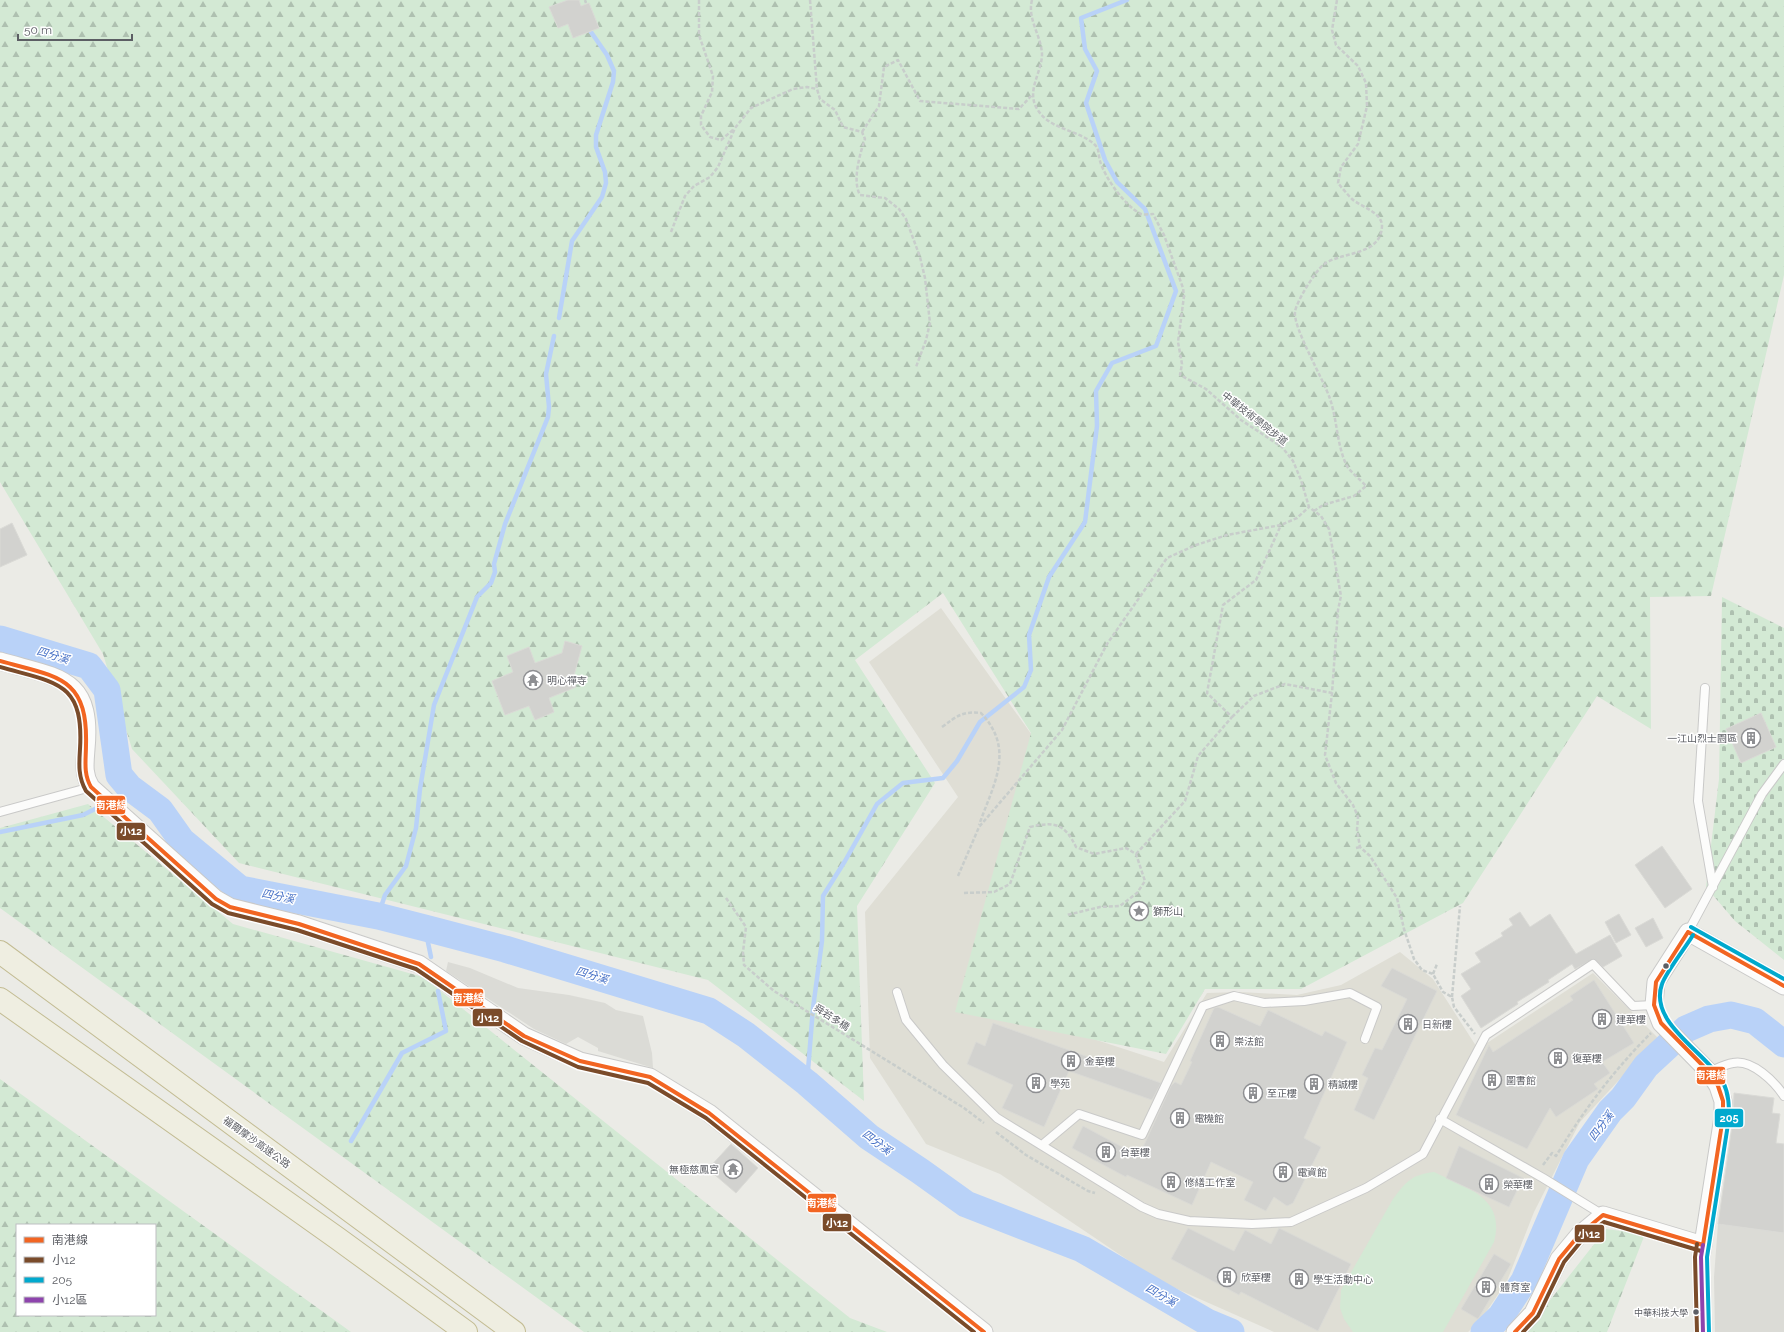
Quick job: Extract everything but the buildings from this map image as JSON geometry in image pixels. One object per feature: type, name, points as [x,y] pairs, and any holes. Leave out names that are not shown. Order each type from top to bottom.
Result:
[{"type":"highway","name":"福爾摩沙高速公路","points":[[0,952],[514,1332]]},
{"type":"highway","points":[[0,1000],[337,1238],[466,1332]]},
{"type":"street","points":[[0,661],[50,675],[68,683],[75,689],[81,698],[85,709],[86,739],[84,770],[86,780],[206,892],[230,908],[299,924],[419,964],[524,1036],[580,1060],[650,1077],[709,1113],[984,1332]]},
{"type":"street","points":[[1703,1332],[1701,1257],[1723,1117],[1723,1101],[1718,1086],[1709,1072],[1663,1025],[1654,1005],[1656,982],[1688,932],[1784,986]]},
{"type":"street","points":[[1515,1332],[1533,1312],[1559,1259],[1579,1235],[1603,1215],[1703,1245]]},
{"type":"lane","points":[[1705,688],[1698,800],[1713,888]]},
{"type":"lane","points":[[1688,932],[1713,888],[1762,794],[1784,764]]},
{"type":"lane","points":[[0,812],[92,787]]},
{"type":"lane","points":[[897,992],[906,1020],[942,1065],[997,1118],[1142,1208],[1158,1214],[1189,1221],[1260,1224],[1291,1222],[1366,1188],[1423,1154],[1440,1119],[1484,1038],[1593,964],[1633,1006],[1654,1005]]},
{"type":"lane","points":[[1042,1145],[1079,1114],[1142,1135],[1203,1006],[1234,996],[1264,1003],[1304,1001],[1350,993],[1377,1007],[1365,1039]]},
{"type":"lane","points":[[1709,1072],[1733,1063],[1744,1063],[1756,1068],[1784,1096]]},
{"type":"lane","points":[[1440,1119],[1541,1176],[1603,1215]]},
{"type":"path","points":[[699,0],[699,35],[713,76],[712,92],[701,116],[702,125],[710,137],[721,140],[735,128],[751,108],[793,90],[806,87],[817,89]]},
{"type":"path","points":[[810,0],[817,89],[820,99],[835,110],[843,127],[862,132]]},
{"type":"path","points":[[862,132],[879,106],[884,67],[898,60],[920,101],[1018,109],[1032,94],[1042,53],[1034,26],[1031,5],[1032,0]]},
{"type":"path","points":[[1314,511],[1323,505],[1354,496],[1366,486],[1360,477],[1346,466],[1330,399],[1297,327],[1295,312],[1307,285],[1323,265],[1335,258],[1354,254],[1372,245],[1380,237],[1382,224],[1377,215],[1352,199],[1338,183],[1341,167],[1358,144],[1368,106],[1366,83],[1358,66],[1336,45],[1332,30],[1337,0]]},
{"type":"path","name":"中華技術學院步道","points":[[1032,94],[1036,108],[1051,123],[1095,145],[1099,152],[1100,162],[1112,185],[1127,202],[1141,214],[1153,214],[1164,235],[1184,288],[1178,342],[1182,364],[1180,375],[1206,389],[1241,420],[1282,447],[1293,461],[1301,480],[1309,507]]},
{"type":"path","points":[[671,232],[685,196],[694,186],[710,177],[718,167],[735,128]]},
{"type":"path","points":[[862,132],[865,139],[860,155],[856,188],[860,195],[885,198],[899,209],[906,220],[920,257],[925,278],[930,323],[926,340],[916,367]]},
{"type":"path","points":[[978,829],[1006,793],[1062,730],[1107,644],[1167,558],[1196,545],[1227,535],[1281,524],[1297,518],[1309,507],[1324,520],[1332,536],[1341,596],[1338,610],[1332,693],[1325,755],[1336,783],[1353,805],[1358,817],[1357,830],[1360,847],[1370,856],[1397,898],[1404,929],[1414,959],[1422,970],[1433,974],[1443,992],[1452,997]]},
{"type":"path","points":[[1232,717],[1207,693],[1223,605],[1256,580],[1281,524]]},
{"type":"path","points":[[1136,854],[1185,801],[1198,756],[1232,717],[1254,696],[1286,684],[1332,693]]},
{"type":"path","points":[[942,726],[956,716],[967,712],[980,713],[991,724],[997,740],[1000,762],[996,781],[958,876]]},
{"type":"path","points":[[964,893],[994,892],[1010,884],[1030,827],[1043,824],[1060,826],[1070,834],[1076,847],[1094,854],[1126,848],[1136,854],[1145,881],[1137,893],[1120,906],[1100,907],[1067,915]]},
{"type":"path","points":[[1356,848],[1360,847]]},
{"type":"path","name":"舜若多橋","points":[[726,898],[746,927],[743,952],[744,964],[774,991],[882,1057]]},
{"type":"path","points":[[1460,906],[1452,997],[1454,1007],[1472,1032],[1484,1038]]},
{"type":"path","points":[[1433,974],[1437,964]]},
{"type":"path","points":[[1541,1176],[1552,1153],[1556,1156],[1584,1111],[1601,1088],[1663,1025]]},
{"type":"shaded area","points":[[941,608],[1039,745],[980,1002],[1164,1062],[1207,993],[1240,992],[1297,995],[1341,985],[1400,952],[1433,979],[1478,1049],[1593,973],[1658,1038],[1580,1122],[1534,1212],[1507,1281],[1480,1321],[1468,1332],[1274,1332],[1159,1281],[1000,1174],[926,1144],[870,1058],[865,912],[958,797],[869,662]]},
{"type":"shaded area","points":[[448,962],[470,968],[518,988],[569,995],[605,1003],[616,1010],[643,1016],[652,1053],[653,1068],[598,1051],[598,1048],[578,1037],[566,1044],[534,1029],[446,971]]},
{"type":"shaded area","points":[[1718,1224],[1784,1233],[1784,1332],[1715,1332],[1714,1277]]},
{"type":"green space","points":[[0,0],[1784,0],[1784,275],[1711,596],[1650,597],[1651,729],[1597,696],[1463,903],[1301,989],[1205,989],[1166,1054],[955,1012],[1031,733],[943,593],[855,660],[935,783],[857,906],[864,1101],[708,980],[239,863],[132,749],[103,654],[0,482]]},
{"type":"green space","points":[[1722,597],[1784,628],[1784,960],[1735,921],[1706,887],[1719,779]]},
{"type":"green space","points":[[88,804],[233,924],[423,977],[850,1318],[887,1332],[584,1332],[0,908],[0,828]]},
{"type":"green space","points":[[0,1079],[351,1332],[0,1332]]},
{"type":"green space","points":[[1434,1172],[1470,1189],[1489,1204],[1494,1214],[1496,1227],[1494,1242],[1443,1332],[1353,1332],[1344,1319],[1340,1308],[1341,1290],[1393,1199],[1410,1180],[1426,1173]]},
{"type":"green space","points":[[1606,1229],[1645,1234],[1607,1332],[1525,1332]]},
{"type":"waterway","points":[[807,1083],[813,1008],[822,941],[823,896],[845,861],[877,804],[903,783],[943,778],[957,761],[980,722],[1024,687],[1031,670],[1029,635],[1049,577],[1085,522],[1097,426],[1096,391],[1112,363],[1156,346],[1176,291],[1145,209],[1117,182],[1105,160],[1086,103],[1097,71],[1085,49],[1081,18],[1127,0]]},
{"type":"waterway","points":[[559,318],[572,241],[602,197],[606,183],[605,172],[596,147],[596,135],[613,82],[614,71],[607,55],[591,32]]},
{"type":"waterway","points":[[378,916],[385,895],[406,866],[416,828],[420,789],[434,705],[477,597],[491,583],[495,572],[494,564],[505,524],[548,417],[549,407],[546,374],[554,336]]},
{"type":"waterway","name":"四分溪","points":[[0,639],[89,666],[107,690],[119,775],[129,787],[160,810],[182,841],[240,889],[378,916],[425,928],[505,949],[709,1011],[746,1035],[807,1083],[869,1137],[966,1204],[1082,1249],[1207,1322],[1231,1332]]},
{"type":"waterway","name":"四分溪","points":[[122,791],[129,787]]},
{"type":"waterway","points":[[0,832],[83,815],[97,808]]},
{"type":"waterway","points":[[425,928],[431,957]]},
{"type":"waterway","points":[[351,1141],[402,1053],[446,1031],[438,991]]},
{"type":"waterway","name":"四分溪","points":[[1484,1332],[1501,1316],[1524,1281],[1576,1159],[1610,1111],[1623,1098],[1646,1066],[1686,1029],[1709,1019],[1731,1015],[1755,1021],[1784,1044]]},
{"type":"transit line","name":"南港線","points":[[0,661],[53,676],[65,683],[75,692],[81,705],[85,722],[86,772],[88,782],[91,787],[216,899],[230,907],[299,924],[419,964],[524,1036],[580,1061],[650,1077],[709,1113],[984,1332]]},
{"type":"transit line","name":"小12","points":[[0,667],[51,682],[62,688],[71,697],[77,710],[80,727],[79,760],[83,786],[86,791],[212,904],[228,913],[297,930],[416,969],[522,1041],[578,1067],[648,1083],[706,1118],[974,1332]]},
{"type":"transit line","name":"205","points":[[1691,927],[1784,979]]},
{"type":"transit line","name":"南港線","points":[[1688,932],[1656,982],[1654,1005],[1661,1023],[1709,1072],[1718,1086],[1723,1101],[1723,1117],[1703,1245]]},
{"type":"transit line","name":"南港線","points":[[1688,932],[1784,986]]},
{"type":"transit line","name":"205","points":[[1693,935],[1664,979],[1660,998],[1663,1012],[1671,1024],[1715,1071],[1723,1082],[1728,1100],[1729,1118],[1707,1257],[1709,1332]]},
{"type":"transit line","name":"南港線","points":[[1515,1332],[1533,1313],[1559,1259],[1579,1235],[1603,1215],[1703,1245]]},
{"type":"transit line","name":"小12","points":[[1523,1332],[1538,1316],[1564,1262],[1583,1239],[1604,1222],[1701,1251]]},
{"type":"transit line","name":"小12","points":[[1697,1244],[1695,1257],[1697,1332]]},
{"type":"transit line","name":"小12區","points":[[1703,1245],[1701,1257],[1703,1332]]},
{"type":"place","name":"明心禪寺","points":[[533,680]]},
{"type":"place","name":"一江山烈士園區","points":[[1751,738]]},
{"type":"place","name":"獅形山","points":[[1139,911]]},
{"type":"place","name":"建華樓","points":[[1602,1019]]},
{"type":"place","name":"日新樓","points":[[1408,1024]]},
{"type":"place","name":"崇法館","points":[[1220,1041]]},
{"type":"place","name":"復華樓","points":[[1558,1058]]},
{"type":"place","name":"金華樓","points":[[1071,1061]]},
{"type":"place","name":"圖書館","points":[[1492,1080]]},
{"type":"place","name":"學苑","points":[[1036,1083]]},
{"type":"place","name":"精誠樓","points":[[1314,1084]]},
{"type":"place","name":"至正樓","points":[[1253,1093]]},
{"type":"place","name":"電機館","points":[[1180,1118]]},
{"type":"place","name":"台華樓","points":[[1106,1152]]},
{"type":"place","name":"無極慈鳳宮","points":[[733,1169]]},
{"type":"place","name":"電資館","points":[[1283,1172]]},
{"type":"place","name":"修繕工作室","points":[[1171,1182]]},
{"type":"place","name":"榮華樓","points":[[1489,1184]]},
{"type":"place","name":"欣華樓","points":[[1227,1277]]},
{"type":"place","name":"學生活動中心","points":[[1299,1279]]},
{"type":"place","name":"體育室","points":[[1486,1287]]},
{"type":"place","name":"中華科技大學","points":[[1696,1312]]}]
